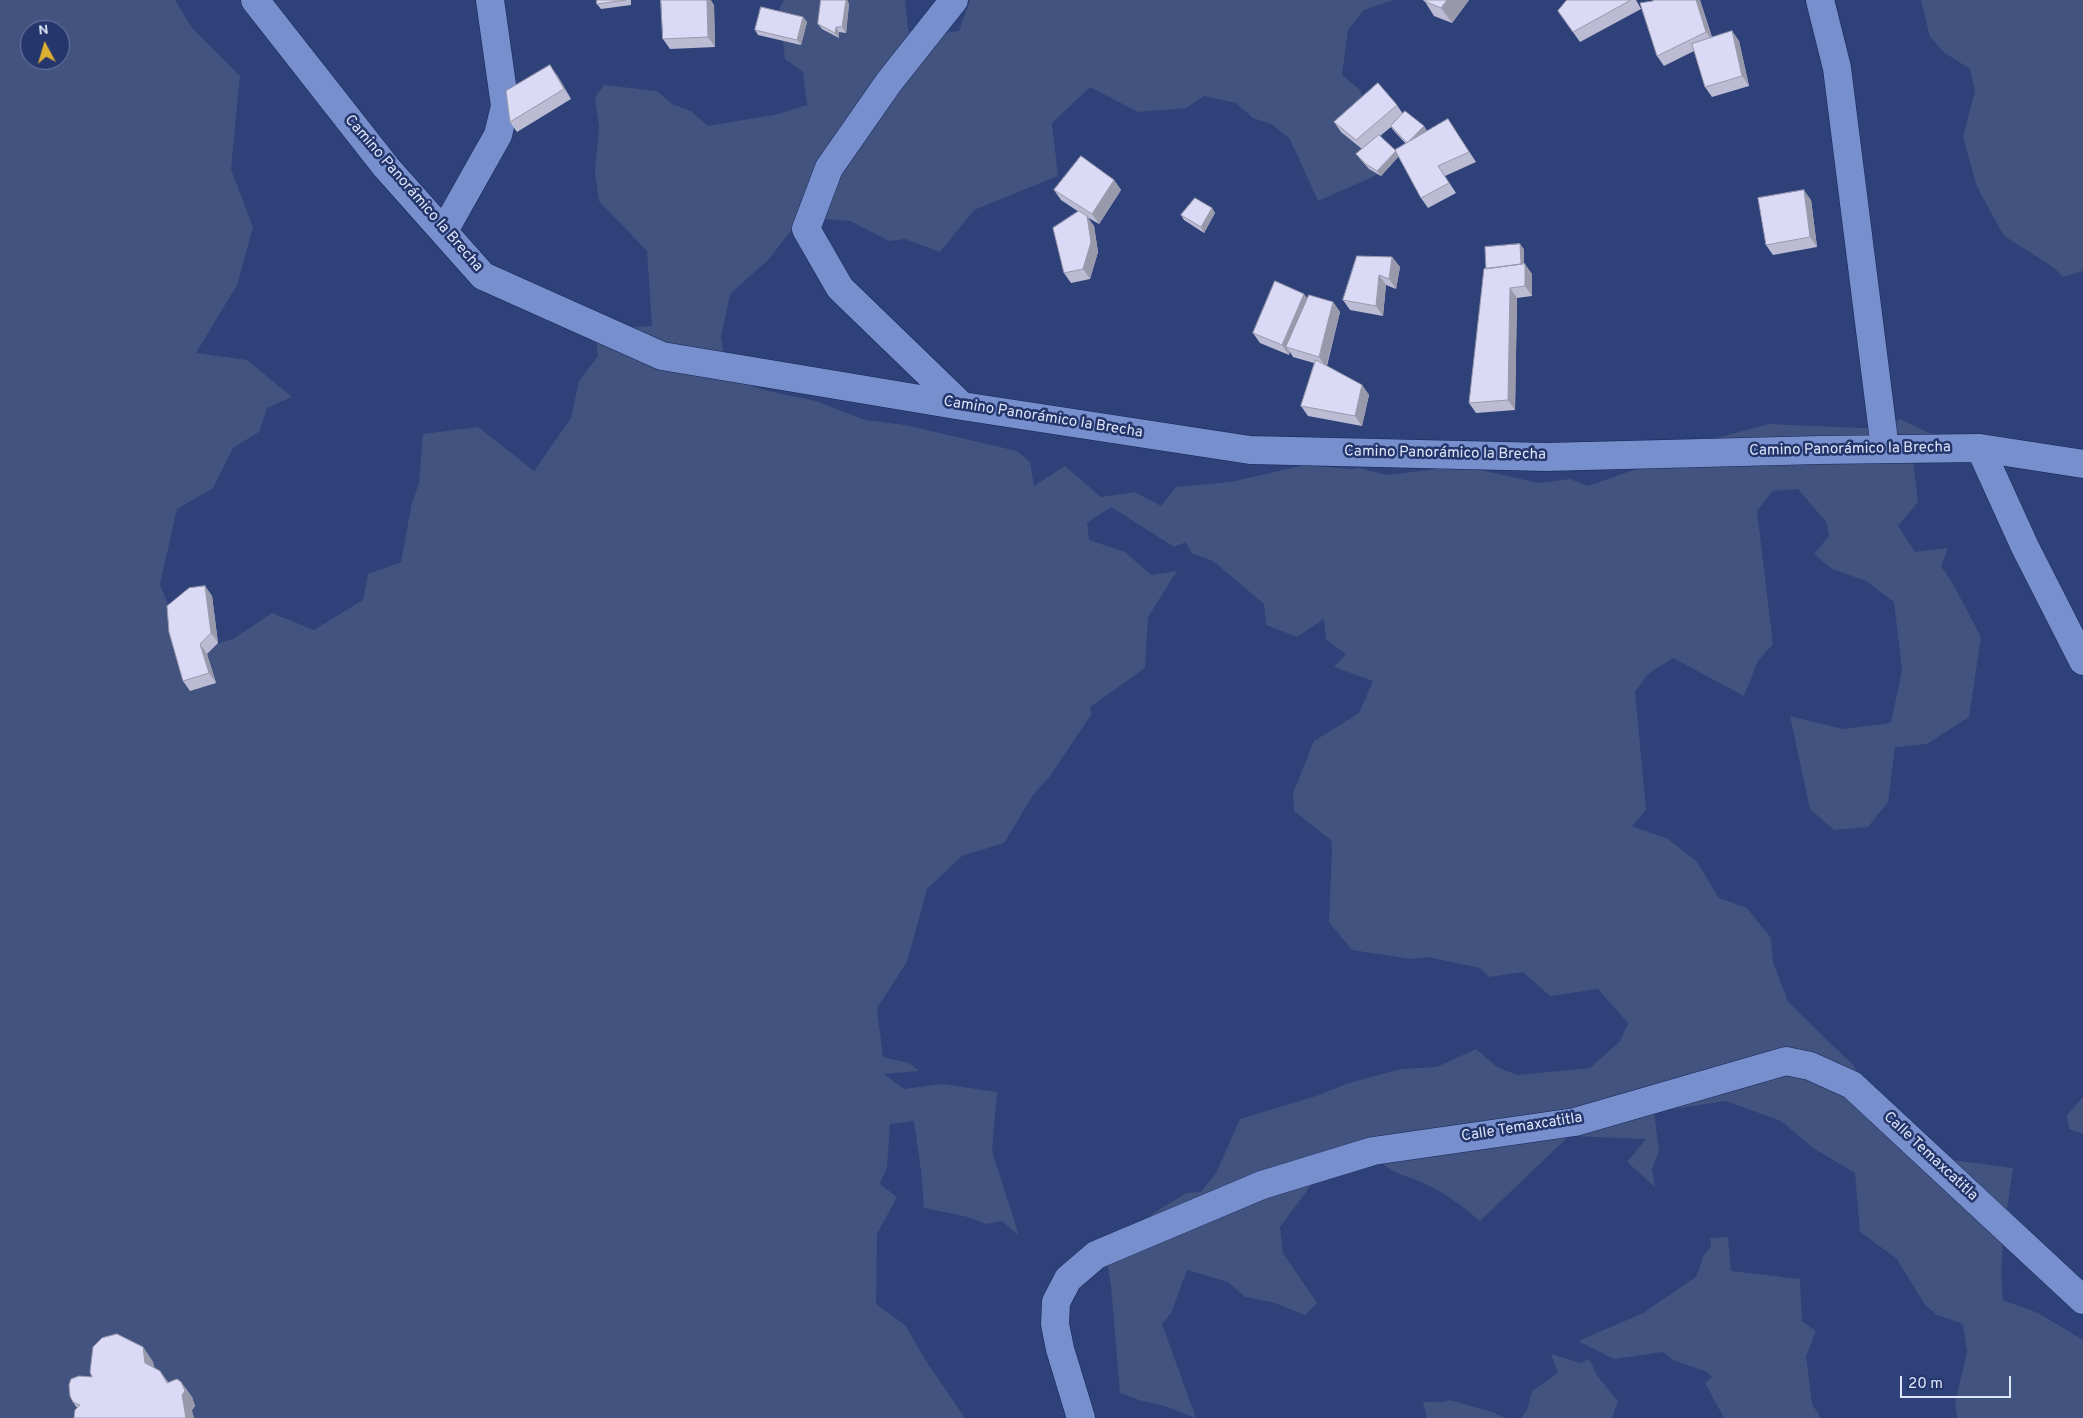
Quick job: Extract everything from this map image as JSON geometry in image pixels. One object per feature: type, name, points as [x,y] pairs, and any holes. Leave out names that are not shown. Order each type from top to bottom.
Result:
[{"type":"street","name":"Camino Panorámico la Brecha","points":[[255,0],[386,166],[483,276],[662,356],[962,406],[1250,450],[1546,457],[1980,448],[2083,464]]},
{"type":"street","points":[[444,231],[498,135],[505,106],[490,0]]},
{"type":"street","points":[[954,0],[889,82],[830,168],[806,229],[840,288],[962,406]]},
{"type":"street","points":[[1820,0],[1837,68],[1885,449]]},
{"type":"street","points":[[1980,448],[2025,546],[2083,661]]},
{"type":"street","name":"Calle Temaxcatitla","points":[[1081,1418],[1060,1349],[1055,1324],[1056,1302],[1068,1280],[1096,1255],[1262,1185],[1374,1151],[1575,1122],[1786,1061],[1810,1066],[1852,1085],[2083,1300]]},
{"type":"shaded area","points":[[0,0],[175,0],[192,28],[240,76],[231,169],[253,227],[237,285],[196,353],[247,360],[292,397],[267,408],[259,432],[233,448],[213,488],[177,509],[160,584],[187,652],[233,639],[272,613],[314,630],[363,600],[368,574],[401,562],[412,502],[419,484],[423,434],[478,427],[534,471],[571,418],[579,381],[598,356],[596,340],[620,328],[652,326],[647,251],[599,201],[595,172],[599,127],[595,97],[604,85],[657,91],[672,104],[691,111],[708,126],[778,114],[807,105],[803,72],[785,59],[779,9],[784,0],[905,0],[909,37],[959,31],[970,0],[1393,0],[1364,10],[1348,30],[1342,75],[1360,90],[1371,114],[1380,112],[1386,171],[1318,201],[1290,139],[1271,124],[1253,118],[1236,103],[1204,96],[1186,108],[1138,112],[1090,87],[1052,123],[1058,176],[974,210],[940,252],[905,239],[889,241],[850,221],[802,217],[768,260],[730,294],[721,337],[727,377],[764,390],[816,401],[865,420],[905,425],[1017,451],[1030,462],[1034,486],[1065,466],[1101,497],[1135,492],[1161,506],[1176,487],[1230,482],[1305,465],[1359,468],[1387,475],[1463,466],[1538,483],[1570,479],[1588,486],[1693,449],[1717,438],[1769,424],[1885,429],[1900,419],[1936,436],[1912,451],[1918,502],[1898,526],[1915,552],[1948,548],[1941,566],[1952,582],[1981,637],[1969,717],[1927,744],[1895,747],[1888,802],[1868,827],[1834,830],[1810,809],[1790,716],[1843,729],[1891,723],[1902,670],[1894,602],[1866,581],[1832,569],[1814,554],[1829,536],[1827,523],[1798,489],[1773,491],[1757,511],[1773,644],[1758,661],[1744,696],[1673,658],[1648,674],[1635,692],[1646,810],[1632,826],[1668,839],[1697,862],[1719,898],[1747,908],[1771,938],[1773,962],[1788,1002],[1853,1065],[1882,1111],[1930,1157],[2013,1168],[2002,1250],[2003,1300],[2038,1313],[2083,1340],[2083,1418],[1957,1418],[1955,1403],[1967,1352],[1963,1324],[1937,1315],[1926,1306],[1896,1258],[1860,1232],[1855,1173],[1813,1148],[1781,1121],[1726,1101],[1654,1112],[1659,1151],[1652,1169],[1655,1187],[1627,1162],[1646,1139],[1569,1136],[1480,1221],[1459,1204],[1437,1190],[1396,1173],[1383,1164],[1329,1161],[1280,1227],[1283,1253],[1317,1303],[1305,1315],[1272,1302],[1245,1297],[1228,1282],[1187,1270],[1171,1313],[1162,1324],[1196,1418],[1165,1406],[1120,1393],[1111,1286],[1105,1247],[1139,1232],[1152,1214],[1186,1193],[1201,1192],[1216,1173],[1240,1119],[1316,1096],[1349,1083],[1401,1069],[1437,1067],[1476,1049],[1497,1067],[1517,1075],[1590,1068],[1620,1041],[1628,1023],[1598,989],[1550,996],[1523,972],[1489,977],[1480,968],[1427,957],[1411,959],[1352,950],[1329,922],[1331,840],[1294,811],[1293,793],[1314,741],[1359,713],[1373,681],[1334,667],[1346,654],[1326,640],[1324,619],[1297,637],[1266,625],[1264,604],[1213,561],[1191,553],[1186,542],[1174,547],[1111,507],[1087,523],[1089,540],[1125,552],[1151,575],[1177,571],[1148,617],[1145,668],[1090,707],[1091,715],[1050,776],[1033,795],[1004,843],[962,856],[927,889],[907,962],[877,1008],[883,1057],[909,1063],[919,1071],[884,1074],[904,1089],[942,1084],[997,1092],[992,1151],[1019,1236],[1002,1221],[986,1224],[968,1217],[924,1208],[914,1121],[890,1124],[887,1167],[880,1184],[897,1197],[877,1234],[876,1304],[905,1325],[928,1364],[965,1418],[0,1418]]},
{"type":"shaded area","points":[[1921,0],[2083,0],[2083,271],[2063,277],[2053,267],[2004,236],[1977,187],[1963,137],[1975,91],[1970,69],[1945,53],[1930,37]]},
{"type":"shaded area","points":[[2083,1097],[2083,1134],[2069,1129],[2067,1115]]},
{"type":"shaded area","points":[[1728,1237],[1731,1271],[1800,1279],[1802,1321],[1816,1331],[1806,1356],[1812,1404],[1821,1418],[1724,1418],[1705,1383],[1712,1377],[1707,1372],[1673,1360],[1663,1352],[1614,1359],[1578,1341],[1643,1313],[1696,1277],[1704,1255],[1711,1247],[1710,1238]]},
{"type":"shaded area","points":[[1551,1354],[1580,1363],[1589,1359],[1598,1377],[1618,1401],[1612,1418],[1521,1418],[1527,1410],[1532,1391],[1558,1373]]},
{"type":"shaded area","points":[[1450,1400],[1506,1418],[1427,1418],[1423,1402]]},
{"type":"building","points":[[597,0],[626,0],[597,4]]},
{"type":"building","points":[[661,0],[707,0],[708,37],[663,39]]},
{"type":"building","points":[[821,0],[846,0],[842,27],[836,27],[835,33],[818,24]]},
{"type":"building","points":[[1424,0],[1447,0],[1441,8]]},
{"type":"building","points":[[1567,0],[1631,0],[1573,32],[1558,11]]},
{"type":"building","points":[[1653,0],[1696,0],[1706,32],[1657,56],[1640,3]]},
{"type":"building","points":[[761,7],[803,17],[797,40],[755,30]]},
{"type":"building","points":[[1732,31],[1742,76],[1705,87],[1692,44]]},
{"type":"building","points":[[550,65],[564,89],[510,122],[506,91]]},
{"type":"building","points":[[1378,83],[1397,105],[1356,140],[1334,122]]},
{"type":"building","points":[[1405,111],[1424,126],[1407,143],[1391,126]]},
{"type":"building","points":[[1448,119],[1469,152],[1438,166],[1449,183],[1421,198],[1395,150]]},
{"type":"building","points":[[1379,135],[1396,151],[1377,171],[1356,154]]},
{"type":"building","points":[[1081,156],[1114,180],[1092,214],[1054,190]]},
{"type":"building","points":[[1804,190],[1810,237],[1766,245],[1758,198]]},
{"type":"building","points":[[1195,198],[1212,208],[1201,227],[1181,215]]},
{"type":"building","points":[[1079,211],[1087,216],[1091,242],[1083,269],[1064,273],[1053,228]]},
{"type":"building","points":[[1520,244],[1521,264],[1486,269],[1485,247]]},
{"type":"building","points":[[1357,256],[1392,257],[1389,279],[1379,275],[1376,306],[1343,300]]},
{"type":"building","points":[[1525,264],[1525,286],[1510,288],[1508,400],[1469,403],[1484,269]]},
{"type":"building","points":[[1275,281],[1304,294],[1282,345],[1253,333]]},
{"type":"building","points":[[1309,295],[1333,302],[1319,357],[1286,347]]},
{"type":"building","points":[[1316,360],[1362,385],[1355,416],[1301,406]]},
{"type":"building","points":[[205,586],[211,633],[200,644],[209,673],[183,681],[169,632],[167,606],[189,588]]},
{"type":"building","points":[[117,1334],[143,1347],[145,1363],[160,1371],[167,1383],[177,1379],[181,1382],[185,1391],[182,1395],[186,1418],[74,1418],[75,1410],[80,1405],[73,1402],[70,1396],[69,1385],[71,1379],[79,1376],[92,1377],[90,1372],[93,1347],[102,1338]]}]
